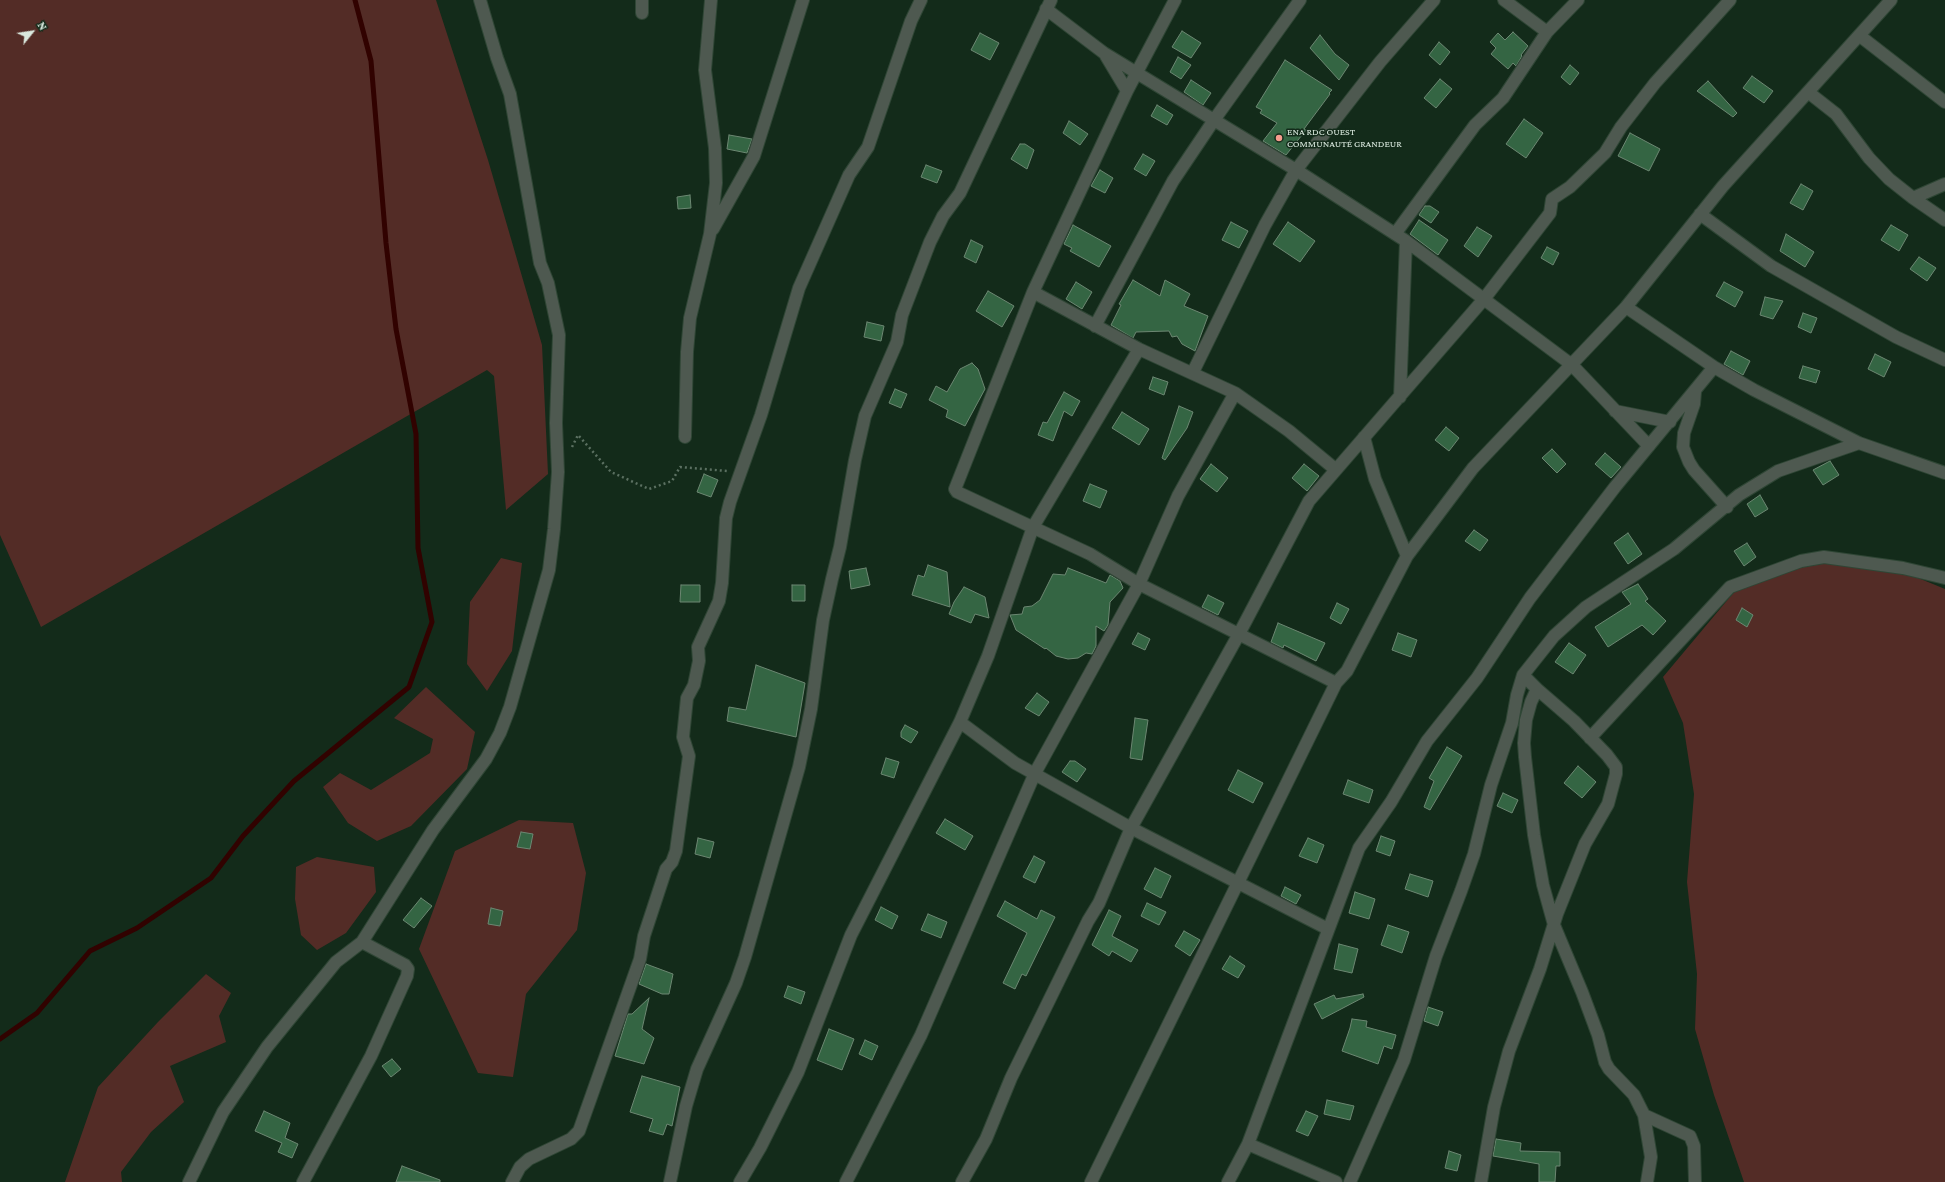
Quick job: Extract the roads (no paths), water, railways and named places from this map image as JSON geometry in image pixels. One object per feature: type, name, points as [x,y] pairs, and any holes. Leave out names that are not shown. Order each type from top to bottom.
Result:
[{"type":"street","points":[[189,1182],[223,1112],[267,1047],[336,962],[362,942],[433,830],[486,759],[500,733],[510,707],[549,570],[554,529],[558,472],[556,423],[559,335],[548,283],[540,263],[510,94],[497,58],[480,0]]},
{"type":"street","points":[[642,0],[642,13]]},
{"type":"street","points":[[685,437],[687,352],[690,318],[710,234],[716,184],[715,148],[705,70],[711,0]]},
{"type":"street","points":[[710,234],[754,156],[803,0]]},
{"type":"street","points":[[512,1182],[520,1167],[529,1159],[571,1139],[579,1131],[640,959],[644,936],[666,869],[672,862],[676,850],[689,756],[683,737],[687,698],[694,685],[699,661],[698,647],[719,601],[722,583],[726,518],[761,415],[798,288],[850,175],[868,147],[911,21],[921,0]]},
{"type":"street","points":[[1175,0],[1127,91],[1033,292],[955,488],[957,492],[1090,554],[1139,584],[1336,683]]},
{"type":"street","points":[[1095,326],[1172,181],[1300,0]]},
{"type":"street","points":[[1193,372],[1265,225],[1296,170],[1380,62],[1434,0]]},
{"type":"street","points":[[1504,0],[1547,32]]},
{"type":"street","points":[[1394,234],[1475,124],[1503,98],[1547,32],[1578,0]]},
{"type":"street","points":[[1091,1182],[1336,683],[1347,671],[1407,556],[1473,468],[1626,307],[1700,214],[1743,163],[1860,36],[1891,0]]},
{"type":"street","points":[[962,1182],[986,1139],[1011,1078],[1088,921],[1099,903],[1131,828],[1239,634],[1309,501],[1484,300],[1550,213],[1552,199],[1570,187],[1605,153],[1621,127],[1654,83],[1725,1]]},
{"type":"street","points":[[670,1182],[686,1106],[697,1069],[736,983],[745,957],[799,767],[811,710],[823,620],[840,547],[855,460],[866,416],[897,342],[902,315],[930,242],[943,216],[960,193],[1048,4],[1104,53],[1136,74],[1296,170],[1406,241],[1572,365],[1649,446]]},
{"type":"street","points":[[1860,36],[1945,102]]},
{"type":"street","points":[[1104,53],[1127,91]]},
{"type":"street","points":[[1808,92],[1836,114],[1876,166],[1888,179],[1945,220]]},
{"type":"street","points":[[1913,198],[1945,184]]},
{"type":"street","points":[[1700,214],[1771,266],[1896,337],[1945,360]]},
{"type":"street","points":[[1400,396],[1406,241]]},
{"type":"street","points":[[1033,292],[1139,349],[1193,372],[1235,393],[1289,431],[1336,469]]},
{"type":"street","points":[[1626,307],[1714,367],[1754,390],[1859,443],[1945,473]]},
{"type":"street","points":[[740,1182],[760,1148],[798,1072],[851,935],[960,722],[988,656],[1033,527],[1139,349]]},
{"type":"street","points":[[1228,1182],[1248,1144],[1359,848],[1390,802],[1427,741],[1477,678],[1530,598],[1568,547],[1714,367]]},
{"type":"street","points":[[1695,391],[1694,404],[1684,434],[1683,447],[1694,470],[1727,507]]},
{"type":"street","points":[[846,1182],[921,1035],[1035,773],[1139,584],[1178,496],[1235,393]]},
{"type":"street","points":[[1615,411],[1670,422]]},
{"type":"street","points":[[1364,437],[1375,479],[1407,556]]},
{"type":"street","points":[[1350,1182],[1404,1060],[1436,956],[1462,891],[1474,854],[1491,785],[1512,723],[1517,695],[1523,675],[1554,636],[1586,607],[1668,554],[1727,507],[1739,495],[1778,471],[1859,443]]},
{"type":"street","points":[[1590,738],[1665,660],[1730,587],[1801,561],[1824,557],[1903,568],[1945,578]]},
{"type":"street","points":[[1481,1182],[1494,1107],[1508,1051],[1585,844],[1608,804],[1615,779],[1616,767],[1607,755],[1590,738],[1523,675]]},
{"type":"street","points":[[1537,689],[1531,702],[1526,720],[1524,743],[1534,835],[1543,885],[1554,925],[1598,1035],[1605,1062],[1617,1079],[1634,1095],[1644,1115],[1651,1157],[1647,1182]]},
{"type":"street","points":[[960,722],[1015,763],[1131,828],[1328,929]]},
{"type":"street","points":[[303,1182],[371,1056],[407,976],[408,969],[405,965],[362,942]]},
{"type":"street","points":[[1644,1115],[1690,1136],[1694,1146],[1695,1182]]},
{"type":"street","points":[[1248,1144],[1336,1182]]},
{"type":"waterway","points":[[0,1039],[37,1013],[90,951],[137,928],[211,878],[243,836],[294,781],[409,687],[432,622],[418,548],[416,434],[396,329],[386,243],[371,61],[355,0]]},
{"type":"place","name":"ENA RDC OUEST COMMUNAUTÉ GRANDEUR","points":[[1279,138]]}]
